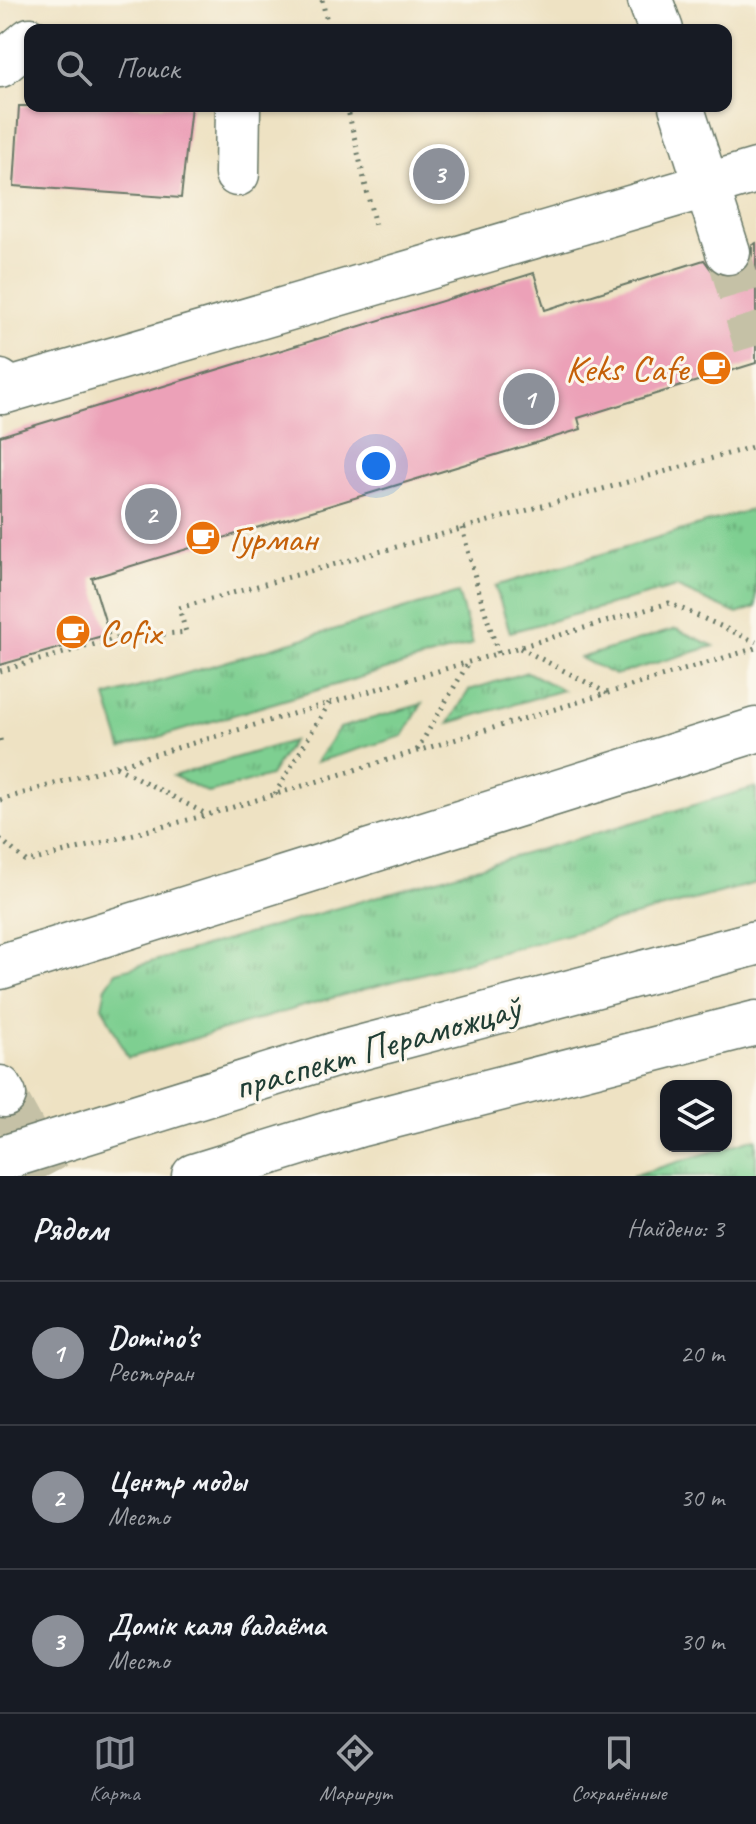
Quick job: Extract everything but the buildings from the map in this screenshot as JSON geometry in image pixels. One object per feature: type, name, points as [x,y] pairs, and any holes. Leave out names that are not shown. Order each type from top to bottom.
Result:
[{"type":"main road","points":[[650,0],[659,24]]},
{"type":"main road","points":[[0,65],[24,45]]},
{"type":"main road","points":[[237,174],[238,112]]},
{"type":"main road","points":[[683,112],[728,252]]},
{"type":"main road","points":[[0,382],[3,392],[756,171]]},
{"type":"main road","points":[[0,967],[756,730]]},
{"type":"main road","name":"праспект Пераможцаў","points":[[0,1159],[337,1054],[756,943]]},
{"type":"main road","name":"праспект Пераможцаў","points":[[194,1176],[358,1125],[756,1023]]},
{"type":"path","points":[[322,0],[328,24]]},
{"type":"path","points":[[348,112],[387,280]]},
{"type":"path","points":[[0,671],[114,639],[186,632],[179,608],[756,446]]},
{"type":"path","points":[[462,528],[498,653]]},
{"type":"path","points":[[0,800],[669,603],[756,642]]},
{"type":"path","points":[[520,647],[608,693]]},
{"type":"path","points":[[0,839],[27,862],[207,815],[756,648]]},
{"type":"path","points":[[416,751],[469,661]]},
{"type":"path","points":[[275,795],[330,702]]},
{"type":"path","points":[[0,739],[0,746]]},
{"type":"path","points":[[115,766],[207,815]]},
{"type":"green space","points":[[756,508],[756,607],[737,614],[676,587],[510,632],[495,586]]},
{"type":"green space","points":[[458,593],[473,644],[122,748],[106,697]]},
{"type":"green space","points":[[676,629],[714,646],[615,675],[580,658]]},
{"type":"green space","points":[[527,672],[563,690],[449,723],[469,690]]},
{"type":"green space","points":[[422,704],[403,736],[316,762],[339,728]]},
{"type":"green space","points":[[292,741],[270,776],[209,793],[173,776]]},
{"type":"green space","points":[[756,787],[756,883],[321,1001],[128,1058],[102,1006],[106,987],[116,972]]},
{"type":"green space","points":[[756,1138],[756,1176],[632,1176],[710,1152],[732,1152],[732,1145]]},
{"type":"tunnel","points":[[728,252],[756,346]]},
{"type":"tunnel","points":[[4,1095],[48,1176]]},
{"type":"place","name":"Домік каля вадаёма","points":[[439,174]]},
{"type":"place","name":"Keks Cafe","points":[[714,368]]},
{"type":"place","name":"Domino's","points":[[529,399]]},
{"type":"place","name":"Центр моды","points":[[151,514]]},
{"type":"place","name":"Гурман","points":[[203,538]]},
{"type":"place","name":"Cofix","points":[[73,632]]}]
